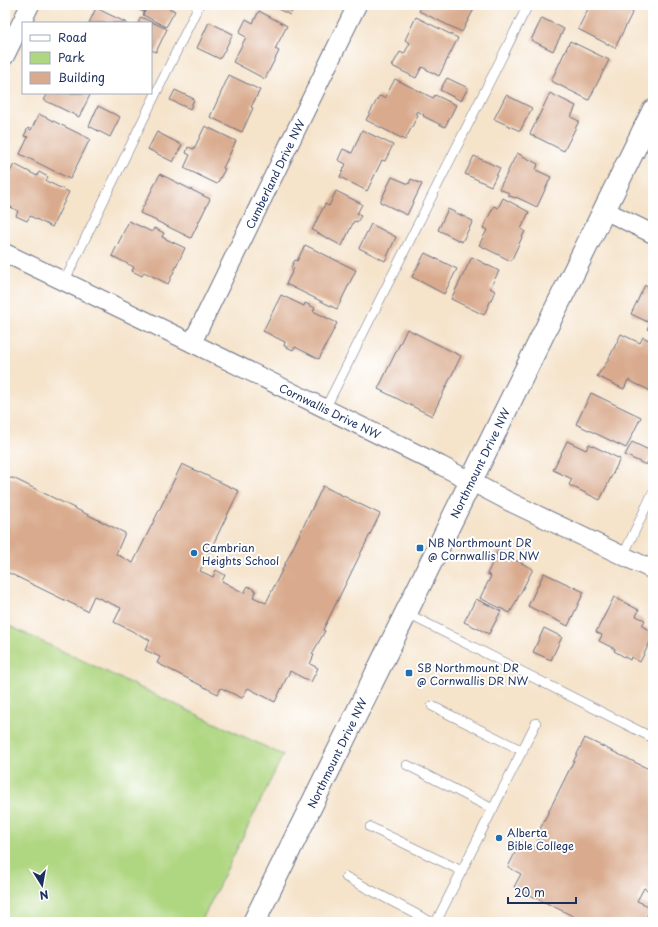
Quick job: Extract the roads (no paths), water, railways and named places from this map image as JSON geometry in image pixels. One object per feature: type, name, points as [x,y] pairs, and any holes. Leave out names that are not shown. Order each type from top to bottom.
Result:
[{"type":"street","points":[[5,56],[30,5]]},
{"type":"street","name":"Cumberland Drive NW","points":[[192,343],[357,5]]},
{"type":"street","name":"Northmount Drive NW","points":[[257,921],[406,612],[653,111]]},
{"type":"street","points":[[604,210],[653,234]]},
{"type":"street","name":"Cornwallis Drive NW","points":[[5,253],[471,480],[508,501],[653,570]]},
{"type":"lane","points":[[64,282],[199,5]]},
{"type":"lane","points":[[325,409],[528,5]]},
{"type":"lane","points":[[623,556],[653,492]]},
{"type":"lane","points":[[406,612],[653,738]]},
{"type":"lane","points":[[432,706],[523,751]]},
{"type":"lane","points":[[436,922],[536,723]]},
{"type":"lane","points":[[406,765],[494,809]]},
{"type":"lane","points":[[370,826],[462,871]]},
{"type":"lane","points":[[346,877],[431,922]]},
{"type":"place","name":"NB Northmount DR @ Cornwallis DR NW","points":[[420,548]]},
{"type":"place","name":"Cambrian Heights School","points":[[194,553]]},
{"type":"place","name":"SB Northmount DR @ Cornwallis DR NW","points":[[409,673]]},
{"type":"place","name":"Alberta Bible College","points":[[499,838]]}]
